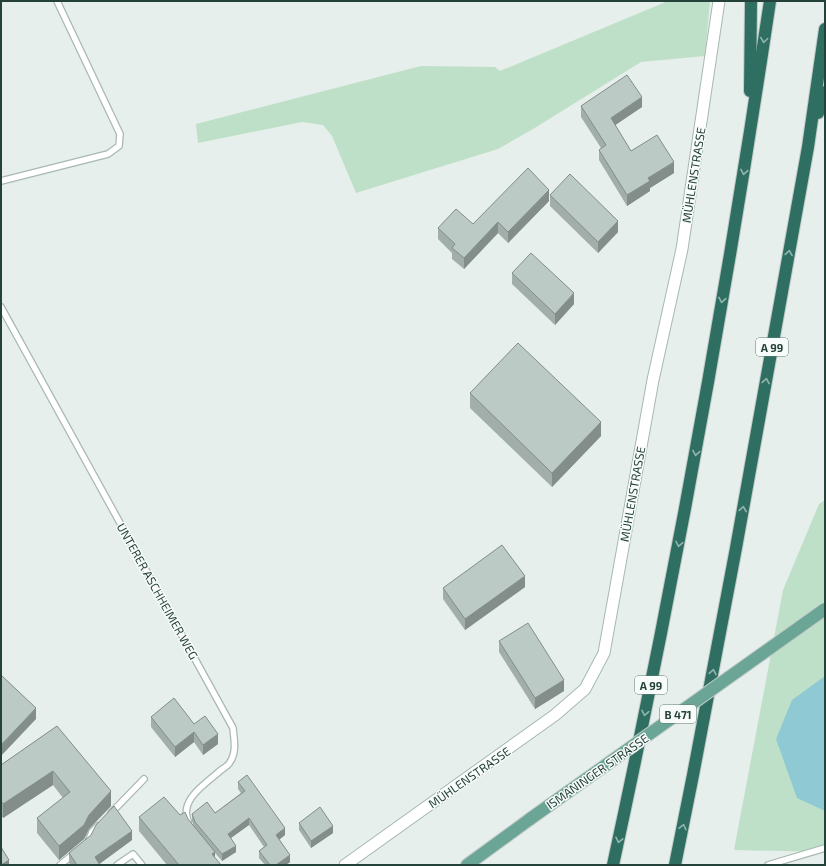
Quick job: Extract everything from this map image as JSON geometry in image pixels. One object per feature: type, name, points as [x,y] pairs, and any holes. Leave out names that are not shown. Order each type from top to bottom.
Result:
[{"type":"highway","points":[[750,134],[751,1]]},
{"type":"highway","name":"A 99","points":[[614,865],[686,506],[750,134],[770,1]]},
{"type":"highway","name":"A 99","points":[[674,865],[693,775],[736,548],[808,147],[825,29]]},
{"type":"highway","points":[[808,147],[825,92]]},
{"type":"main road","name":"ISMANINGER STRASSE","points":[[467,865],[825,609]]},
{"type":"street","name":"MÜHLENSTRASSE","points":[[345,865],[555,715],[585,689],[604,653],[653,380],[682,249],[719,1]]},
{"type":"lane","points":[[1,182],[108,154],[119,146],[120,134],[57,1]]},
{"type":"lane","name":"UNTERER ASCHHEIMER WEG","points":[[1,307],[233,728],[235,748],[230,762],[195,793],[187,805],[185,816],[189,826]]},
{"type":"lane","points":[[107,816],[144,779]]},
{"type":"lane","points":[[83,846],[88,842],[92,832],[102,821]]},
{"type":"lane","points":[[768,865],[825,848]]},
{"type":"lane","points":[[60,865],[78,850]]},
{"type":"lane","points":[[117,865],[133,854],[142,865]]},
{"type":"green space","points":[[668,1],[710,1],[705,56],[641,62],[498,149],[356,193],[332,136],[323,125],[302,122],[198,143],[196,124],[421,66],[495,67],[500,71]]},
{"type":"green space","points":[[825,500],[825,852],[734,850],[783,590],[819,504]]},
{"type":"water","points":[[825,676],[825,811],[797,798],[776,739],[792,700]]},
{"type":"building","points":[[627,75],[642,97],[611,118],[631,151],[657,135],[674,162],[648,178],[650,181],[627,195],[599,150],[606,145],[581,106]]},
{"type":"building","points":[[528,168],[549,190],[508,232],[498,222],[464,258],[452,248],[455,244],[438,228],[456,209],[473,224]]},
{"type":"building","points":[[570,174],[618,221],[598,242],[550,195]]},
{"type":"building","points":[[531,253],[574,293],[555,314],[512,273]]},
{"type":"building","points":[[518,343],[601,422],[552,473],[470,393]]},
{"type":"building","points":[[502,545],[525,576],[465,619],[443,588]]},
{"type":"building","points":[[528,623],[564,680],[535,698],[499,641]]},
{"type":"building","points":[[1,675],[36,708],[1,745]]},
{"type":"building","points":[[174,698],[194,724],[205,716],[218,734],[203,745],[194,732],[175,747],[151,717]]},
{"type":"building","points":[[57,726],[111,791],[89,815],[84,825],[59,846],[37,818],[70,792],[53,771],[3,804],[1,801],[1,765]]},
{"type":"building","points":[[247,775],[285,828],[276,835],[290,855],[276,865],[270,865],[259,851],[267,845],[249,818],[228,834],[236,846],[222,854],[195,822],[192,814],[207,802],[215,813],[245,791],[238,782]]},
{"type":"building","points":[[164,797],[180,815],[185,812],[188,819],[215,852],[212,854],[221,865],[179,865],[139,817]]},
{"type":"building","points":[[114,806],[132,831],[95,857],[100,865],[77,865],[69,853],[91,835],[96,825]]},
{"type":"building","points":[[320,807],[333,826],[311,841],[299,823]]},
{"type":"building","points":[[1,847],[9,860],[1,865]]}]
